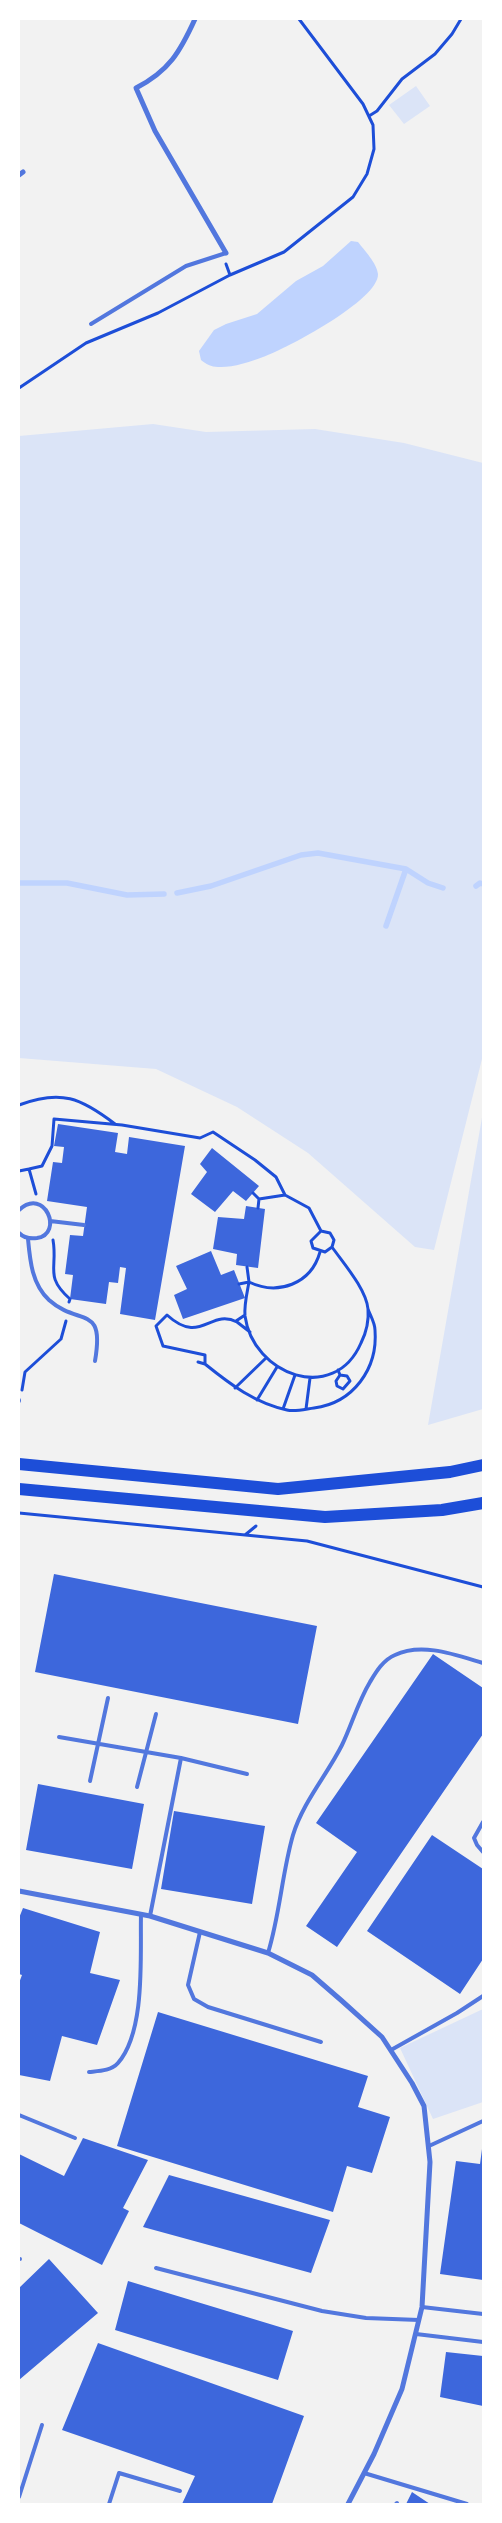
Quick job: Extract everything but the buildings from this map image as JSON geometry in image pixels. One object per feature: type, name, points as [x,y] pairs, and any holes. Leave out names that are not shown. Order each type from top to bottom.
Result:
[{"type":"main road","points":[[19,1464],[278,1489],[450,1472],[483,1464]]},
{"type":"main road","points":[[19,1489],[325,1517],[442,1510],[483,1503]]},
{"type":"street","points":[[195,19],[176,57],[164,70],[136,88],[155,132],[226,253]]},
{"type":"street","points":[[19,1891],[150,1916],[268,1953],[312,1975],[382,2037],[412,2083],[424,2106],[430,2162],[422,2307],[402,2389],[348,2504]]},
{"type":"lane","points":[[91,324],[186,266],[226,253]]},
{"type":"lane","points":[[19,1210],[26,1204],[36,1204],[48,1212],[50,1221],[44,1235],[39,1238],[28,1239],[19,1233]]},
{"type":"lane","points":[[50,1221],[84,1225]]},
{"type":"lane","points":[[28,1239],[33,1274],[39,1287],[48,1299],[59,1307],[84,1315],[97,1330],[99,1339],[95,1361]]},
{"type":"lane","points":[[268,1953],[276,1926],[293,1835],[302,1814],[341,1745],[369,1683],[381,1665],[397,1654],[419,1649],[441,1652],[483,1663]]},
{"type":"lane","points":[[90,1781],[108,1698]]},
{"type":"lane","points":[[137,1787],[156,1714]]},
{"type":"lane","points":[[59,1737],[146,1751],[246,1774]]},
{"type":"lane","points":[[150,1916],[181,1758]]},
{"type":"lane","points":[[483,1822],[474,1838],[476,1845],[483,1852]]},
{"type":"lane","points":[[89,2072],[105,2071],[118,2064],[129,2042],[135,2022],[138,1997],[141,1914]]},
{"type":"lane","points":[[200,1932],[188,1985],[194,2000],[208,2007],[321,2042]]},
{"type":"lane","points":[[391,2050],[483,1996]]},
{"type":"lane","points":[[19,2114],[75,2138]]},
{"type":"lane","points":[[429,2146],[483,2121]]},
{"type":"lane","points":[[156,2268],[322,2311],[366,2318],[419,2320]]},
{"type":"lane","points":[[422,2307],[483,2314]]},
{"type":"lane","points":[[416,2334],[483,2342]]},
{"type":"lane","points":[[19,2497],[42,2425]]},
{"type":"lane","points":[[109,2504],[119,2473],[180,2491]]},
{"type":"lane","points":[[364,2473],[467,2504]]},
{"type":"path","points":[[19,388],[86,343],[158,313],[230,275],[284,252],[354,197],[367,174],[374,149],[373,125],[369,116],[299,19]]},
{"type":"path","points":[[369,116],[377,111],[402,79],[435,54],[452,34],[460,19]]},
{"type":"path","points":[[19,1105],[37,1098],[71,1098],[91,1106],[116,1124]]},
{"type":"path","points":[[19,1171],[42,1166],[52,1146],[54,1119],[116,1124],[200,1138],[213,1132],[256,1160],[276,1177],[285,1196]]},
{"type":"path","points":[[29,1169],[38,1200],[36,1204]]},
{"type":"path","points":[[253,1193],[260,1200]]},
{"type":"path","points":[[260,1200],[285,1196],[309,1208],[321,1231],[330,1233],[334,1240],[332,1247],[325,1252],[320,1252],[314,1248],[311,1241],[321,1231]]},
{"type":"path","points":[[258,1208],[260,1200]]},
{"type":"path","points":[[198,1362],[205,1364],[236,1388],[257,1400],[290,1411],[321,1407],[338,1401],[352,1392],[362,1382],[370,1366],[374,1348],[375,1329],[355,1279],[332,1247]]},
{"type":"path","points":[[239,1284],[249,1282],[269,1288],[293,1285],[310,1273],[317,1262],[320,1252]]},
{"type":"path","points":[[247,1266],[249,1282],[245,1315],[250,1332],[266,1358],[277,1367],[295,1375],[310,1378],[338,1370],[358,1351],[366,1332],[368,1308]]},
{"type":"path","points":[[205,1364],[205,1355],[162,1346],[156,1326],[168,1315],[178,1325],[190,1329],[202,1327],[212,1320],[236,1322],[250,1332]]},
{"type":"path","points":[[236,1322],[245,1315]]},
{"type":"path","points":[[236,1388],[266,1358]]},
{"type":"path","points":[[257,1400],[277,1367]]},
{"type":"path","points":[[338,1370],[340,1375]]},
{"type":"path","points":[[283,1409],[295,1375]]},
{"type":"path","points":[[340,1375],[347,1376],[350,1381],[348,1386],[343,1389],[337,1386],[336,1381],[340,1375]]},
{"type":"path","points":[[306,1409],[310,1378]]},
{"type":"path","points":[[348,1386],[352,1392]]},
{"type":"path","points":[[19,1513],[307,1541],[483,1587]]},
{"type":"shaded area","points":[[416,86],[430,106],[404,124],[389,105]]},
{"type":"shaded area","points":[[153,424],[206,432],[315,429],[404,443],[483,463],[483,1055],[434,1250],[415,1247],[308,1153],[237,1107],[156,1069],[19,1058],[19,436]]},
{"type":"shaded area","points":[[483,1112],[483,1409],[428,1425]]},
{"type":"shaded area","points":[[483,2009],[483,2102],[433,2119],[400,2048]]},
{"type":"water","points":[[351,241],[358,242],[373,261],[378,274],[374,285],[364,297],[348,310],[310,334],[275,352],[252,361],[235,366],[218,367],[209,365],[201,360],[199,351],[214,330],[257,314],[296,281],[323,266]]},
{"type":"waterway","points":[[177,893],[211,886],[301,855],[318,853],[406,869],[428,883],[443,888]]},
{"type":"waterway","points":[[386,926],[406,869]]},
{"type":"waterway","points":[[19,883],[67,883],[127,895],[164,894]]},
{"type":"waterway","points":[[476,886],[480,883],[483,884]]}]
